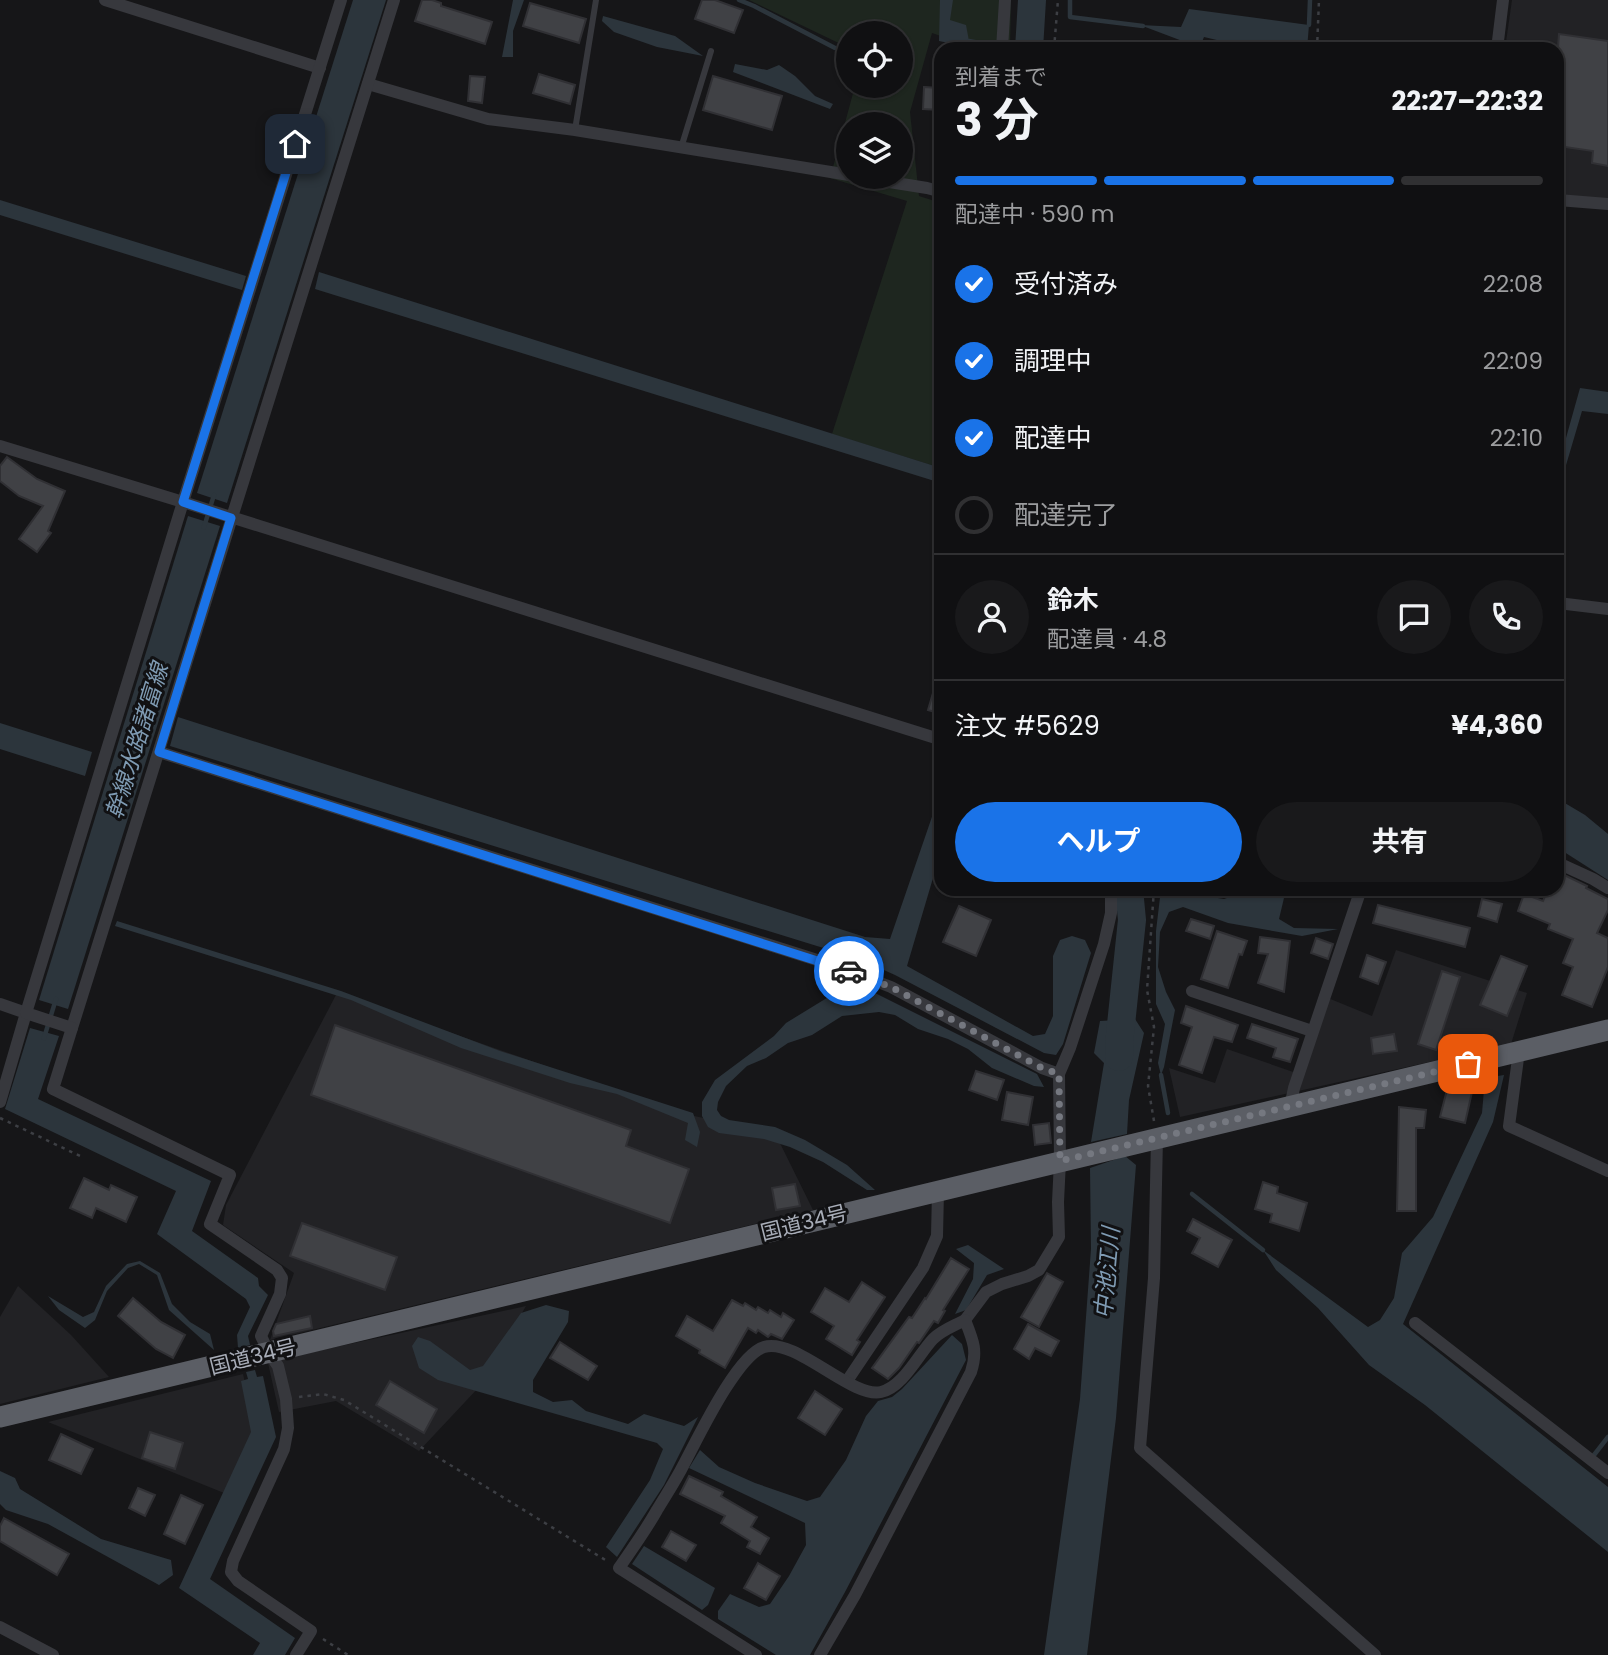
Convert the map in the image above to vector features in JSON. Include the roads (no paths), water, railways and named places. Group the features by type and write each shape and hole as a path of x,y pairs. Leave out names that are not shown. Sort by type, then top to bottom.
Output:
{"highway":[{"name":"国道34号","path":"0,1418 1608,1030"}],"street":[{"path":"105,0 320,68"},
{"path":"0,1101 33,1015 183,502 341,0"},
{"path":"296,1655 311,1631 238,1581 231,1572 233,1561 284,1449 288,1428 286,1399 278,1366 261,1336 280,1294 282,1278 277,1270 210,1224 230,1175 53,1089 66,1026 159,752 394,0"},
{"path":"1002,42 1005,0"},
{"path":"1498,42 1503,0"},
{"path":"368,84 488,119 575,130 836,173"},
{"path":"913,186 934,190"},
{"path":"1564,200 1608,204"},
{"path":"0,446 934,738"},
{"path":"1564,604 1608,610"},
{"path":"159,752 836,965 891,987 1042,1068 1059,1074"},
{"path":"1564,866 1608,888"},
{"path":"756,1655 619,1568 655,1514 735,1374 756,1350 770,1345 791,1351 866,1391 881,1392 905,1375 943,1331 965,1320 986,1292 1039,1270 1059,1237 1058,1202 1067,1160 1059,1074 1104,943 1111,912 1111,896"},
{"path":"1290,1107 1312,1031 1359,896"},
{"path":"1192,991 1312,1031"},
{"path":"0,1004 66,1026"},
{"path":"1519,1051 1508,1126 1608,1171"},
{"path":"1150,1140 1154,1278 1140,1448 1375,1655"},
{"path":"847,1381 923,1268 937,1236 938,1191"},
{"path":"820,1655 855,1595 971,1372 975,1352 965,1320"},
{"path":"1415,1322 1608,1473"},
{"path":"0,1628 52,1655"}],"lane":[{"path":"575,130 596,0"},
{"path":"681,148 711,51"}],"water":[{"path":"353,0 386,0 227,503 197,493"},
{"path":"513,0 524,0 513,31 513,57 502,57"},
{"path":"940,0 953,0 950,20 966,25 969,41 939,41"},
{"path":"1189,9 1309,25 1308,42 1225,42 1204,37 1202,42 1185,42 1140,25 1181,27"},
{"path":"603,16 675,36 703,56 657,47 614,32 602,21"},
{"path":"735,64 767,70 779,65 795,76 815,96 833,104 830,109 733,72"},
{"path":"0,200 246,276 242,290 0,215"},
{"path":"319,272 934,466 934,481 315,289"},
{"path":"1580,388 1608,392 1608,414 1582,411 1564,472 1564,445"},
{"path":"188,516 220,526 68,1009 39,1000"},
{"path":"178,717 865,937 890,939 934,811 934,875 907,966 1033,1036 1045,1034 1053,1016 1053,956 1060,940 1072,936 1085,940 1091,953 1063,1044 1056,1055 1044,1053 859,959 170,746"},
{"path":"0,723 92,752 85,776 0,749"},
{"path":"1564,803 1608,834 1608,880 1564,852"},
{"path":"1160,896 1206,896 1224,899 1232,896 1284,896 1279,919 1294,928 1338,929 1302,936 1228,923 1183,907 1169,912 1160,932 1158,967 1175,1010 1161,1075 1158,1063 1165,1024 1156,1004 1156,931"},
{"path":"117,921 341,991 500,1051 693,1113 700,1132 697,1147 685,1140 688,1123 617,1094 570,1083 461,1048 351,1000 115,926"},
{"path":"848,985 861,986 1037,1074 1044,1087 1034,1086 992,1068 968,1049 918,1029 895,1015 879,1012 842,1016 812,1035 788,1043 766,1058 747,1066 726,1086 717,1110 729,1120 775,1127 805,1140 847,1165 875,1190 867,1190 823,1162 790,1147 764,1139 719,1133 708,1127 702,1116 702,1102 715,1080 774,1036 786,1023"},
{"path":"1135,1019 1144,1033 1129,1100 1127,1134 1091,1142 1104,1063 1094,1053 1100,1021"},
{"path":"30,1028 59,1036 38,1099 211,1181 192,1231 258,1278 259,1286 268,1295 248,1336 250,1345 238,1348 237,1335 250,1307 246,1299 157,1234 176,1191 5,1109"},
{"path":"1504,1075 1493,1122 1403,1324 1608,1487 1608,1552 1425,1405 1369,1365 1318,1308 1276,1270 1263,1250 1368,1327 1380,1320 1394,1298 1402,1253 1433,1217 1482,1113 1485,1078"},
{"path":"1125,1156 1136,1165 1116,1418 1087,1655 1044,1655 1080,1399 1091,1249 1090,1168"},
{"path":"968,1245 1004,1269 987,1275 966,1310 955,1314 973,1279 974,1263 956,1249"},
{"path":"140,1261 160,1273 172,1304 190,1322 210,1334 214,1350 169,1310 157,1275 139,1264 128,1268 107,1291 95,1320 85,1328 59,1310 48,1296 83,1317 94,1312 106,1286 127,1264"},
{"path":"546,1305 569,1311 568,1322 533,1380 533,1392 553,1402 572,1400 586,1411 628,1424 644,1414 684,1426 698,1417 664,1485 617,1557 606,1547 650,1480 663,1449 657,1443 438,1380 419,1368 412,1346 418,1337 430,1341 470,1370 483,1366 521,1313"},
{"path":"952,1335 962,1344 966,1360 810,1655 776,1655 718,1619 718,1611 730,1594 759,1607 770,1604 806,1545 805,1523 689,1468 700,1450 719,1467 755,1483 807,1501 820,1497 846,1460 866,1416 878,1401 892,1397 902,1389"},
{"path":"255,1370 257,1377 263,1376 276,1437 210,1579 295,1638 285,1655 253,1655 260,1643 179,1588 251,1432 241,1381 248,1379 246,1372"},
{"path":"0,1471 15,1478 20,1489 101,1539 171,1560 173,1575 159,1585 48,1524 6,1510 0,1504"},
{"path":"644,1546 715,1588 708,1605 702,1610 632,1564"}],"waterway":[{"path":"739,0 835,48"},
{"name":"中池江川","path":"1029,42 1032,0"},
{"path":"1070,0 1070,17 1143,26"},
{"path":"1309,25 1310,0"},
{"path":"969,41 974,42"},
{"name":"幹線水路諸富線","path":"204,527 214,495"},
{"name":"中池江川","path":"1119,1057 1132,920 1130,896"},
{"name":"幹線水路諸富線","path":"44,1038 56,999"},
{"path":"1161,1075 1168,1113"},
{"path":"1192,1194 1263,1250"},
{"path":"1594,1455 1608,1437"}]}
